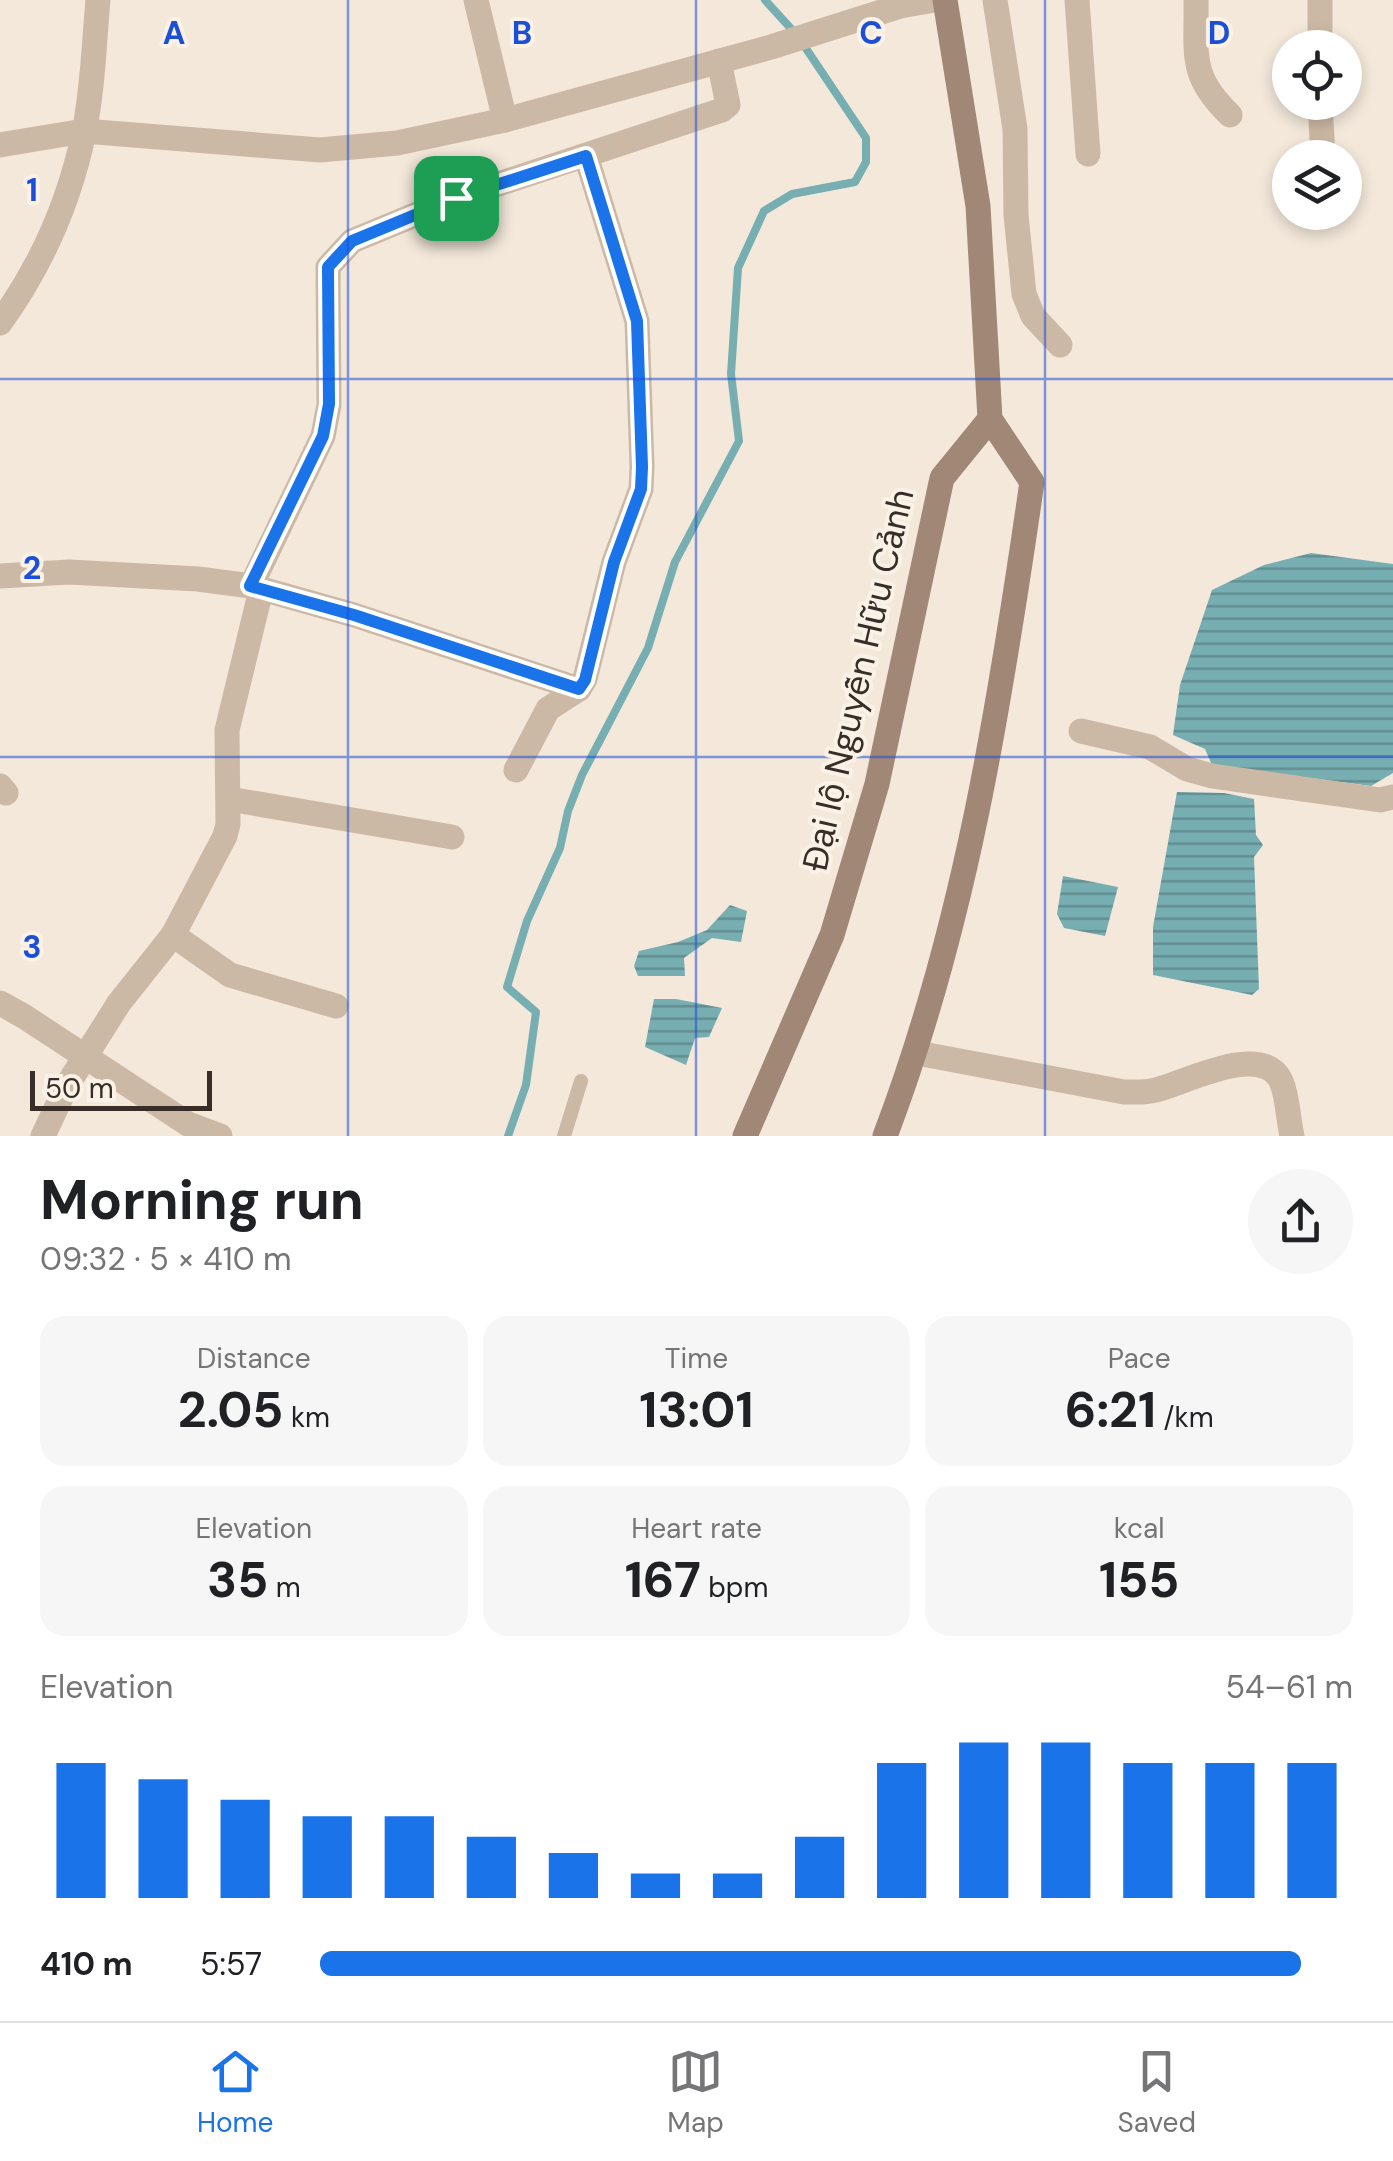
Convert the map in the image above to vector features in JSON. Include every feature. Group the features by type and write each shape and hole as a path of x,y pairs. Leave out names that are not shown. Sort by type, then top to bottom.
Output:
{"main road":[{"path":"885,1136 917,1053 977,814 1032,482 990,419 983,256 945,0"},
{"name":"Đại lộ Nguyễn Hữu Cảnh","path":"746,1136 832,934 877,784 942,478 990,419"}],"street":[{"path":"0,323 27,285 55,226 84,131 98,0"},
{"path":"476,0 505,120"},
{"path":"0,145 84,131 344,150 397,143 505,120 771,47 900,6 935,0"},
{"path":"995,0 1015,128 1016,216 1024,294 1033,316 1060,345"},
{"path":"1078,0 1088,154"},
{"path":"1196,0 1197,71 1211,97 1230,114"},
{"path":"1320,0 1320,30"},
{"path":"43,1136 118,1003 173,935 225,836 227,730 256,588 323,436 329,404 328,267 352,241 456,198 722,110 728,105 728,96 719,61"},
{"path":"516,770 548,709 579,689 585,680 614,562 638,500 642,467 637,321 586,156"},
{"path":"0,576 69,572 198,579 256,588 354,615 579,689"},
{"path":"1081,731 1150,747 1187,769 1212,776 1380,800 1393,798"},
{"path":"228,799 452,837"},
{"path":"173,935 230,975 336,1006"},
{"path":"0,1004 188,1124 220,1136"},
{"path":"917,1053 1124,1092 1150,1092 1234,1064 1253,1064 1271,1070 1280,1080 1292,1136"}],"lane":[{"path":"564,1136 581,1081"}],"water":[{"path":"1311,553 1393,564 1393,773 1371,786 1212,765 1205,749 1173,735 1180,685 1212,590 1264,565"},
{"path":"1177,792 1224,793 1254,799 1256,835 1263,845 1254,857 1259,989 1252,995 1153,975 1153,927"},
{"path":"1063,876 1118,887 1105,936 1064,928 1057,914"},
{"path":"730,905 747,911 741,942 712,938 684,958 685,976 638,976 634,966 639,951 707,930"},
{"path":"654,999 722,1008 709,1037 695,1038 686,1065 645,1047"}],"waterway":[{"path":"765,0 795,33"},
{"path":"508,1136 526,1085 536,1012 507,987 527,921 560,848 568,811 582,775 648,648 675,562 739,441 731,374 738,268 764,211 792,194 855,182 866,162 866,138 803,44"}],"route":[{"path":"586,156 637,321 641,489 614,562 585,680 579,689 354,615 250,586 323,436 329,404 328,267 352,241 456,198 586,156"}]}
